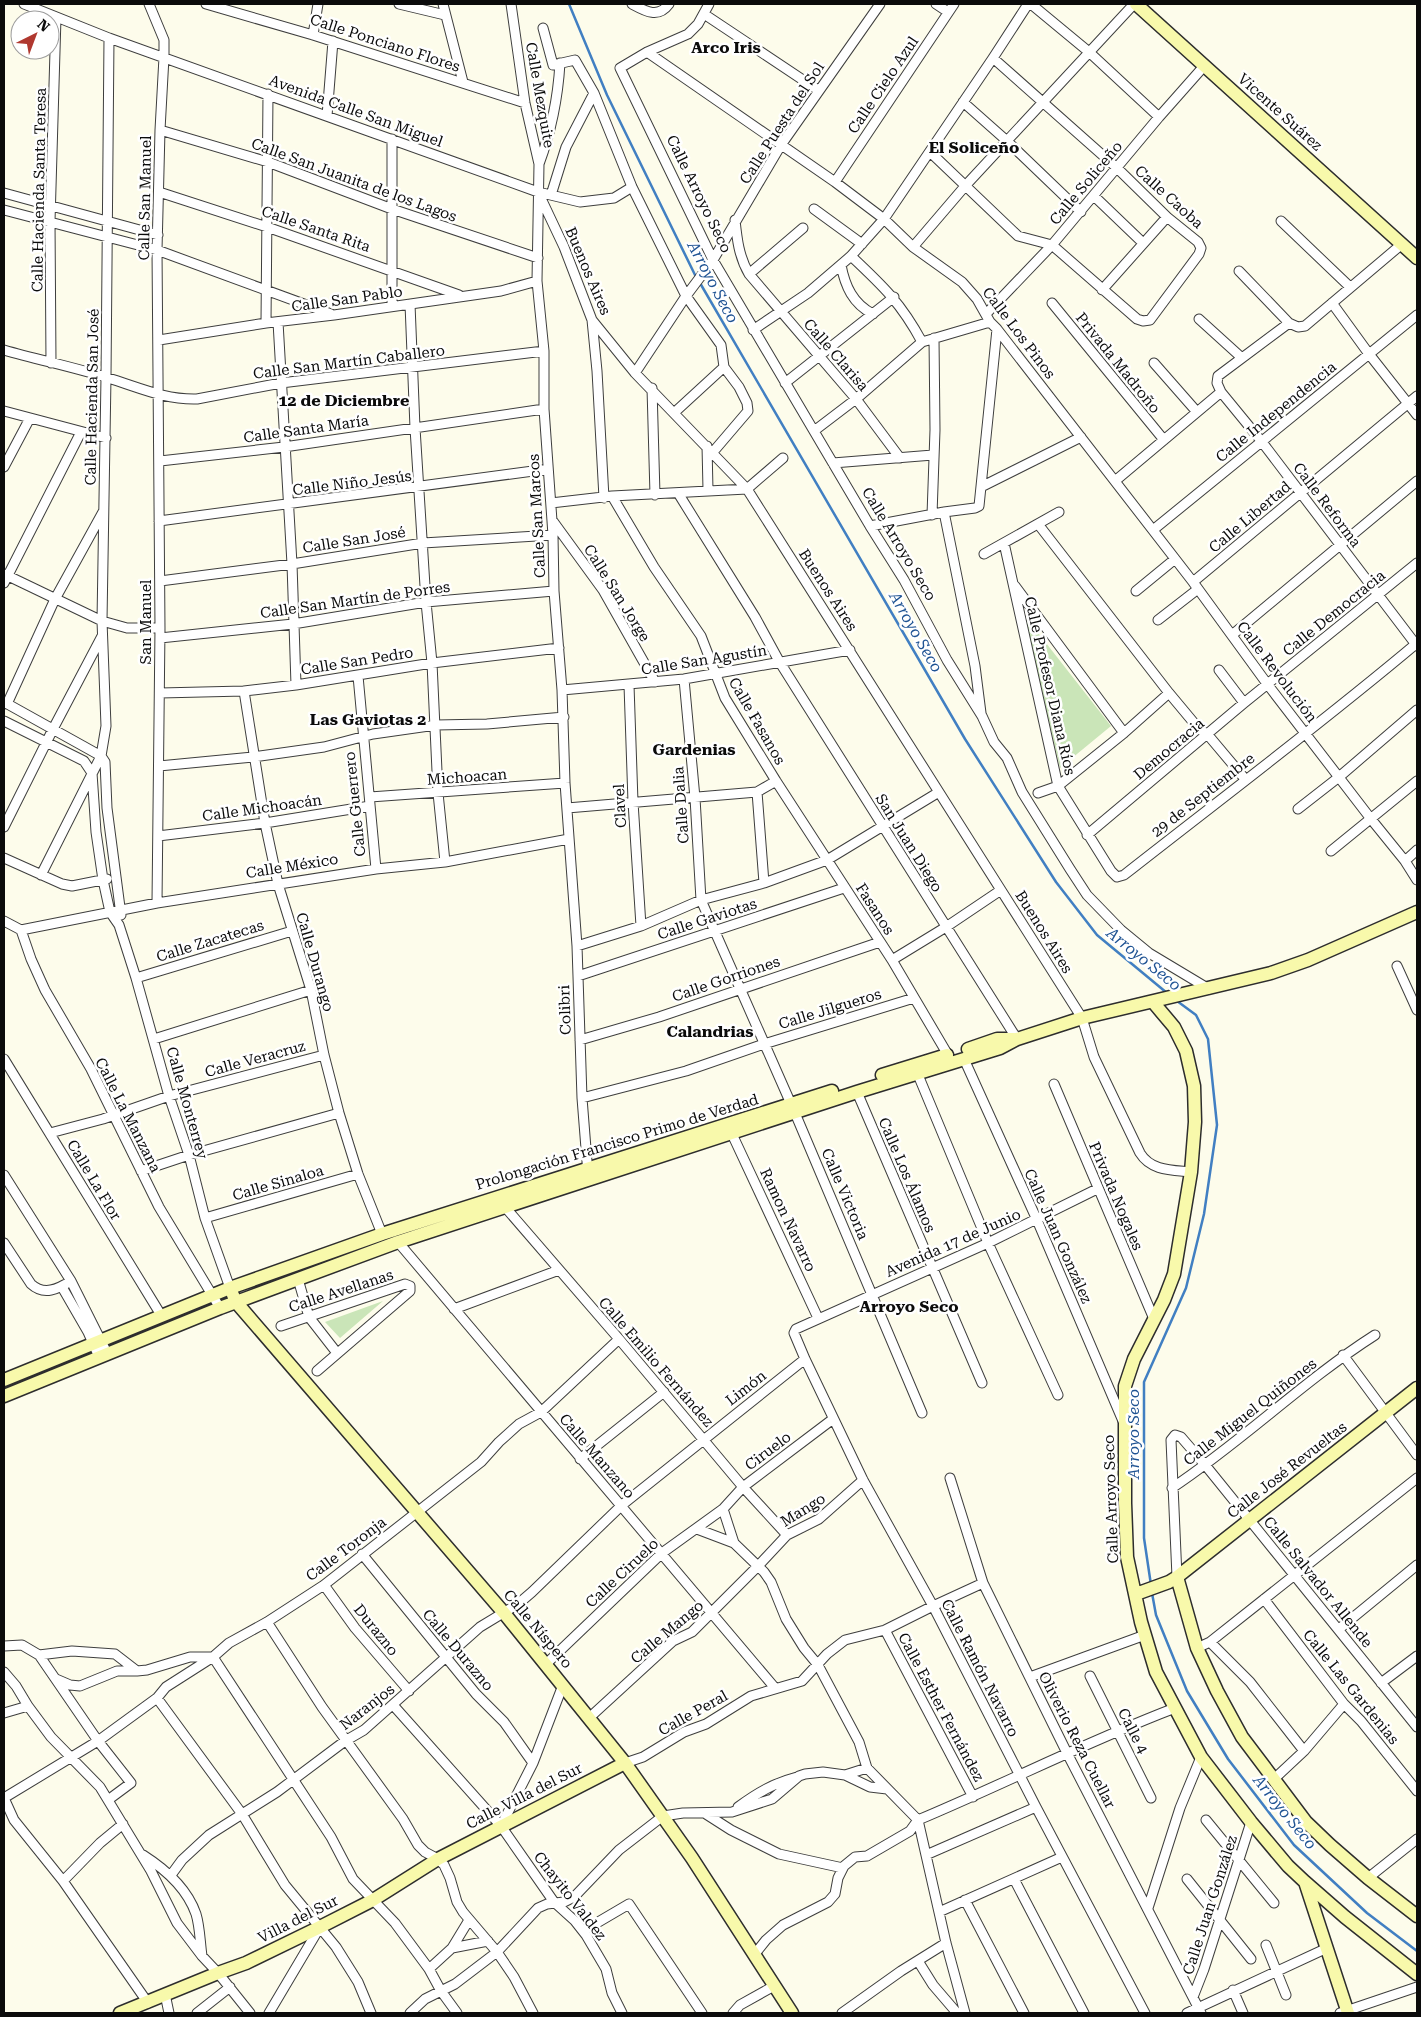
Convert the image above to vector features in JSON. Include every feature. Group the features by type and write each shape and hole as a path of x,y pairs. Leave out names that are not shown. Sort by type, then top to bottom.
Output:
{"street":[{"name":"Avenida Calle San Miguel","path":"24,4 39,10"},
{"name":"Calle San Manuel","path":"149,4 164,40 158,234 159,340"},
{"name":"Calle Ponciano Flores","path":"206,4 314,34 525,103"},
{"path":"314,34 318,4"},
{"path":"399,4 445,16"},
{"path":"443,4 463,82"},
{"name":"Calle Mezquite","path":"511,4 525,103 539,164 538,192"},
{"path":"632,4 649,13 658,13 664,10 668,4"},
{"path":"647,52 688,34 698,24 709,4"},
{"name":"Calle Puesta del Sol","path":"636,373 686,296 711,263 735,220 818,90 880,4"},
{"path":"936,4 948,12"},
{"name":"Calle Cielo Azul","path":"835,182 954,4"},
{"path":"753,330 781,313 808,293 851,256 884,219 1030,4 1089,52 1159,116"},
{"path":"913,246 1007,141 1135,4"},
{"name":"Vicente Suárez","path":"1135,4 1402,244"},
{"path":"704,14 818,90"},
{"name":"Avenida Calle San Miguel","path":"60,19 109,38 538,192 580,202 614,198 632,187"},
{"path":"539,164 546,144 559,84 557,64 543,28"},
{"name":"Calle Hacienda San José","path":"42,875 101,756 106,726 102,621 106,438 109,38"},
{"path":"327,116 333,41"},
{"name":"Calle Los Pinos","path":"647,52 835,182 884,219 913,246 962,282 977,299 988,318 1115,481"},
{"name":"Calle Arroyo Seco","path":"647,52 620,68 711,263 904,580 947,660 982,716 994,742 1008,758 1022,792 1087,895 1121,930 1149,953 1202,990"},
{"name":"Calle Caoba","path":"994,58 1117,168 1167,217 1198,242 1201,248 1199,254 1150,320 1143,321 1137,319 1102,290"},
{"name":"Calle Hacienda Santa Teresa","path":"51,363 50,221 55,60"},
{"path":"557,64 576,60 594,92 632,187 686,296 721,345 724,367 739,387 747,403 748,411 710,449 708,490"},
{"name":"Calle Soliceño","path":"988,318 1081,212 1159,116 1205,65"},
{"path":"551,195 566,147 594,92"},
{"path":"266,323 268,94"},
{"path":"963,102 1081,212"},
{"name":"Calle San Juanita de los Lagos","path":"160,130 268,162 392,209 538,258"},
{"path":"392,139 392,306"},
{"path":"930,152 1018,236 1052,245 1102,290 1167,217"},
{"name":"Calle Santa Rita","path":"160,192 267,227 462,296"},
{"name":"Calle San Marcos","path":"538,192 537,281 544,351 544,409 553,535 554,591 564,717 565,783 569,839"},
{"name":"Buenos Aires","path":"538,192 564,247 592,320 636,373 747,489 1082,1018 1094,1057 1144,1160 1156,1167 1191,1172"},
{"path":"4,193 158,234"},
{"path":"1094,196 1143,243"},
{"path":"814,209 862,244"},
{"path":"4,210 158,250 334,315"},
{"name":"Calle Clarisa","path":"735,220 741,256 749,274 856,400 900,458"},
{"path":"1281,221 1350,287"},
{"path":"749,274 803,228"},
{"path":"1239,271 1290,323 1298,328 1305,326 1402,244 1417,258"},
{"path":"851,256 894,297 904,310 922,342"},
{"path":"841,265 844,282 854,300 873,314"},
{"name":"Calle San Pablo","path":"159,340 266,323 501,291 537,281"},
{"path":"785,383 894,297"},
{"name":"Privada Madroño","path":"1052,303 1164,440"},
{"path":"1332,303 1417,416"},
{"path":"410,304 415,428 436,725 438,793 445,862"},
{"name":"Calle Independencia","path":"1153,530 1417,315"},
{"path":"814,432 856,400 922,342 988,318"},
{"path":"1199,319 1242,358 1290,323"},
{"path":"592,320 608,497"},
{"path":"278,322 287,505 292,564 296,685"},
{"path":"870,526 979,506 997,329"},
{"path":"932,515 935,430 934,338"},
{"name":"San Manuel","path":"157,903 160,766 159,340"},
{"name":"Calle San Martín Caballero","path":"4,350 106,377 171,398 197,398 281,383 544,351"},
{"name":"Calle Reforma","path":"1242,358 1218,376 1217,380 1221,392 1301,492 1378,596 1417,644"},
{"path":"1154,363 1197,412"},
{"path":"675,412 724,367"},
{"path":"652,388 655,495"},
{"path":"1115,481 1221,392"},
{"name":"Calle Libertad","path":"1158,620 1301,492 1417,396"},
{"name":"Calle Santa María","path":"160,461 284,447 544,409"},
{"path":"4,411 106,438"},
{"path":"4,468 30,418"},
{"path":"5,577 81,432"},
{"path":"981,487 1081,437"},
{"path":"833,463 933,455"},
{"path":"550,503 608,497 747,489 783,458"},
{"name":"Calle Niño Jesús","path":"159,521 420,488 548,469"},
{"name":"Calle Revolución","path":"1115,481 1196,586 1268,685 1405,860 1417,880"},
{"path":"1232,635 1417,481"},
{"name":"San Juan Diego","path":"678,493 882,827 1017,1039"},
{"name":"Calle Fasanos","path":"608,497 701,636 725,698 776,781"},
{"path":"101,756 5,703 55,599 104,510"},
{"path":"944,512 975,666 982,716"},
{"path":"984,554 1060,512"},
{"name":"Calle San Jorge","path":"552,520 603,590 655,682"},
{"path":"1038,524 1169,693 1245,779"},
{"name":"Calle San José","path":"160,581 292,564 423,543 553,535"},
{"name":"Calle Profesor Diana Ríos","path":"1004,543 1058,786 1087,835 1117,877"},
{"path":"1136,591 1175,559"},
{"name":"Calle Democracia","path":"1268,685 1417,563"},
{"name":"Calle San Martín de Porres","path":"5,577 102,621 128,628 160,633 293,624 426,602 554,591"},
{"path":"1013,584 1124,733"},
{"path":"4,827 53,728 103,635"},
{"name":"29 de Septiembre","path":"1117,877 1124,875 1245,779 1306,734 1417,644"},
{"name":"Calle San Pedro","path":"160,693 244,691 358,676 432,663 559,648"},
{"name":"Calle San Agustín","path":"562,690 684,679 850,650"},
{"path":"1218,670 1244,704"},
{"name":"Calle Guerrero","path":"358,676 362,737 376,869"},
{"name":"Calle Dalia","path":"684,679 695,798 701,900"},
{"name":"Clavel","path":"629,685 633,802 641,926"},
{"name":"Democracia","path":"1087,835 1268,685"},
{"name":"Calle Durango","path":"244,691 253,757 278,884 311,990 324,1055 339,1114 358,1174 382,1234"},
{"path":"1038,793 1058,786 1124,733 1169,693"},
{"path":"1298,809 1339,777 1417,710"},
{"path":"160,766 253,757 324,747 373,734 436,725 564,717"},
{"path":"4,721 84,761 92,772 96,832 102,880 110,912"},
{"name":"Calle Hacienda San José","path":"101,756 106,768 107,808 115,876 122,910"},
{"path":"1331,851 1417,780"},
{"path":"567,808 757,792 776,781"},
{"name":"Fasanos","path":"776,781 892,960 948,1055"},
{"name":"Michoacan","path":"370,801 438,793 565,783"},
{"path":"757,792 764,883"},
{"path":"577,946 641,926 701,900 764,883 827,860 939,792"},
{"name":"Calle Michoacán","path":"158,836 265,823 370,801"},
{"name":"Calle México","path":"21,930 157,903 376,869 445,862 569,839"},
{"name":"Colibri","path":"569,839 577,946 582,1098 588,1174"},
{"path":"1405,860 1417,850"},
{"path":"4,858 62,884 72,886 115,876"},
{"name":"Calle Gaviotas","path":"578,976 844,888"},
{"path":"892,960 1001,890"},
{"name":"Calle Victoria","path":"701,900 873,1294 922,1413"},
{"name":"Calle Monterrey","path":"120,925 122,910"},
{"name":"Calle Monterrey","path":"110,912 120,925 154,1039 168,1096 189,1155 205,1218 230,1288"},
{"path":"1202,990 1271,973 1308,960 1417,912"},
{"path":"4,921 21,930"},
{"name":"Calle La Manzana","path":"21,930 45,990 91,1069 159,1207 220,1308"},
{"name":"Calle Zacatecas","path":"136,978 292,931"},
{"name":"Calle Gorriones","path":"580,1040 659,1017 880,942"},
{"path":"1397,966 1417,1010"},
{"path":"154,1039 311,990"},
{"name":"Prolongación Francisco Primo de Verdad","path":"4,1396 220,1308 398,1242 504,1207 588,1174 915,1070 964,1059 1000,1048 1017,1039 1082,1018 1202,990"},
{"name":"Calle Jilgueros","path":"582,1098 686,1071 764,1044 914,998"},
{"name":"Calle Arroyo Seco","path":"1156,1001 1181,1038 1194,1086 1195,1122 1191,1172 1174,1274 1134,1359 1125,1386 1127,1557 1139,1593 1145,1635 1156,1672 1201,1757 1251,1822 1288,1866 1305,1882 1345,1917 1417,1974"},
{"name":"Prolongación Francisco Primo de Verdad","path":"4,1380 230,1288 382,1234 732,1134 793,1109 857,1092 948,1055 997,1039 1017,1039"},
{"name":"Calle Veracruz","path":"50,1133 103,1119 168,1096 324,1055"},
{"name":"Calle La Flor","path":"4,1059 161,1315"},
{"name":"Calle Juan González","path":"964,1059 1037,1220 1125,1426"},
{"path":"915,1070 988,1244 1058,1395"},
{"name":"Privada Nogales","path":"1054,1084 1097,1189 1154,1319"},
{"name":"Calle Los Álamos","path":"857,1092 982,1383"},
{"path":"141,1171 189,1155 339,1114"},
{"name":"Ramon Navarro","path":"732,1134 818,1318"},
{"name":"Calle Sinaloa","path":"205,1218 358,1174"},
{"path":"4,1175 71,1281 103,1355"},
{"name":"Avenida 17 de Junio","path":"794,1333 796,1328 988,1244 1097,1189"},
{"name":"Calle Emilio Fernández","path":"504,1207 619,1339 743,1487 787,1535"},
{"path":"4,1242 36,1289 50,1290 62,1287 71,1281"},
{"name":"Calle Manzano","path":"398,1242 775,1688"},
{"path":"454,1309 558,1270"},
{"path":"298,1279 309,1317 338,1353 317,1371"},
{"name":"Calle Avellanas","path":"281,1326 405,1284 410,1286 410,1291 338,1353"},
{"path":"62,1287 97,1342"},
{"name":"Calle Níspero","path":"230,1288 236,1302 504,1614 625,1763 663,1816 792,2013"},
{"name":"Calle Ramón Navarro","path":"794,1333 804,1359 863,1480 932,1606 1145,2013"},
{"name":"Calle Miguel Quiñones","path":"1172,1488 1206,1466 1343,1356 1375,1335"},
{"name":"Calle Toronja","path":"4,1798 98,1741 157,1698 166,1687 212,1657 229,1643 267,1622 324,1585 481,1462 519,1424 541,1412 619,1339"},
{"path":"1343,1356 1417,1455"},
{"name":"Limón","path":"622,1505 804,1359"},
{"name":"Calle José Revueltas","path":"1139,1593 1173,1580 1417,1388"},
{"path":"580,1459 664,1392"},
{"name":"Ciruelo","path":"723,1509 743,1487 833,1419"},
{"name":"Calle Salvador Allende","path":"1172,1488 1171,1440 1175,1435 1181,1437 1206,1466 1293,1576 1339,1628 1417,1727"},
{"name":"Oliverio Reza Cuellar","path":"950,1478 983,1583 1067,1754 1200,2010"},
{"path":"1197,1648 1210,1642 1417,1478"},
{"name":"Mango","path":"759,1566 787,1535 819,1519 863,1480"},
{"path":"1172,1488 1173,1580 1197,1648 1217,1691 1242,1737 1306,1822 1368,1878 1417,1916"},
{"name":"Naranjos","path":"171,1875 182,1860 202,1840 277,1792 293,1778 345,1741 364,1730 480,1627 504,1614 532,1592 622,1505"},
{"path":"723,1509 734,1543"},
{"name":"Calle Ciruelo","path":"546,1664 662,1553 723,1509"},
{"path":"697,1529 734,1543 759,1566 770,1582 786,1619 804,1648 818,1665 858,1742 867,1768 918,1820 946,1943 965,2013"},
{"name":"Calle Durazno","path":"362,1554 476,1694 504,1722 533,1763"},
{"path":"1339,1628 1417,1565"},
{"name":"Calle Mango","path":"589,1718 673,1641 692,1632 759,1566"},
{"name":"Calle Peral","path":"625,1763 643,1758 684,1732 706,1724 751,1696 802,1681 827,1654 845,1640 885,1630 983,1583"},
{"name":"Durazno","path":"324,1585 355,1628 409,1691"},
{"name":"Calle Las Gardenias","path":"1264,1599 1344,1704 1361,1721 1417,1791"},
{"path":"267,1622 345,1741 418,1844 425,1852 438,1859 450,1878 457,1902 469,1920 497,1952 514,1977 533,2013"},
{"name":"Calle Esther Fernández","path":"885,1630 973,1797"},
{"path":"1030,1677 1145,1635"},
{"path":"1210,1642 1250,1682 1304,1751"},
{"path":"4,1646 22,1645 39,1655 98,1741 131,1783 108,1800"},
{"path":"39,1655 72,1651 114,1654 137,1671"},
{"path":"1381,1683 1417,1656"},
{"path":"56,1679 70,1685 80,1686 117,1670 147,1670 190,1657 212,1657 339,1850 353,1879 395,1923 429,1969 441,1991 457,2013"},
{"path":"4,1672 16,1686 51,1737 72,1756 100,1787 151,1871 177,1923 250,2013"},
{"name":"Calle 4","path":"1090,1676 1151,1798"},
{"path":"501,1826 533,1763 562,1685"},
{"path":"157,1698 242,1814 285,1885 336,1947 358,1982 371,2013"},
{"path":"1274,1779 1304,1751 1344,1704"},
{"name":"Chayito Valdez","path":"393,1705 501,1826 554,1902 583,1931 606,1970 612,1993 622,2013"},
{"path":"4,1713 28,1706"},
{"path":"754,1955 766,1940 783,1926 828,1902 835,1894 838,1878 843,1868 854,1858 867,1856 910,1831 918,1820 1020,1776 1117,1730 1175,1708"},
{"path":"1148,1908 1180,1808 1201,1757"},
{"name":"Calle Villa del Sur","path":"438,1859 625,1763"},
{"path":"846,1775 867,1768"},
{"path":"410,2013 425,1999 455,1984 497,1952 538,1908 554,1902 564,1902 574,1897 619,1850 663,1816 683,1813 732,1812 772,1799 799,1776 805,1774 823,1772 846,1775 870,1787 887,1789"},
{"path":"4,1798 14,1820 63,1882 148,2003"},
{"path":"926,1855 1036,1807"},
{"path":"706,1814 730,1830 779,1854 843,1868"},
{"path":"1206,1820 1274,1903"},
{"name":"Calle Juan González","path":"1193,1997 1204,1970 1251,1822"},
{"path":"63,1882 100,1843 123,1824"},
{"path":"1368,1878 1415,1844"},
{"path":"138,1852 171,1875 189,1900 196,1914 202,1956"},
{"path":"939,1912 1062,1857"},
{"name":"Villa del Sur","path":"165,1994 246,1963 320,1927 372,1900 438,1859"},
{"path":"1014,1879 1084,2013"},
{"path":"1188,1880 1251,1959"},
{"path":"1305,1882 1345,2012 1417,1987"},
{"path":"965,1900 1024,2013"},
{"path":"583,1931 629,1904 702,2013"},
{"path":"429,1969 452,1948 469,1920"},
{"path":"269,2013 320,1927"},
{"path":"452,1948 488,1942"},
{"path":"842,2013 901,1971 946,1943"},
{"path":"1266,1945 1286,1995"},
{"path":"1187,2013 1200,2010 1233,1990 1325,1948"},
{"path":"918,1961 933,1985 957,2013"},
{"path":"733,2013 740,2005 774,1986"},
{"path":"197,2013 230,1987"},
{"path":"1233,1990 1243,2013"},
{"path":"120,2013 148,2003 165,1994 168,2013"}],"green space":[{"path":"1025,620 1028,620 1111,726 1060,768"},
{"path":"383,1301 340,1338 325,1322"}],"waterway":[{"name":"Arroyo Seco","path":"569,4 607,95 697,279"},
{"name":"Arroyo Seco","path":"700,283 965,739 1056,882 1097,935 1167,993"},
{"name":"Arroyo Seco","path":"1151,1585 1144,1538 1144,1382 1186,1288 1204,1214 1217,1125 1208,1039 1196,1015 1177,1001"},
{"name":"Arroyo Seco","path":"1152,1593 1156,1615 1187,1691 1228,1759 1294,1845 1367,1913 1417,1951"}],"district":[{"name":"Arco Iris","path":"726,47"},
{"name":"El Soliceño","path":"974,147"},
{"name":"12 de Diciembre","path":"344,400"},
{"name":"Las Gaviotas 2","path":"368,719"},
{"name":"Gardenias","path":"694,749"},
{"name":"Calandrias","path":"710,1031"},
{"name":"Arroyo Seco","path":"909,1306"}]}
